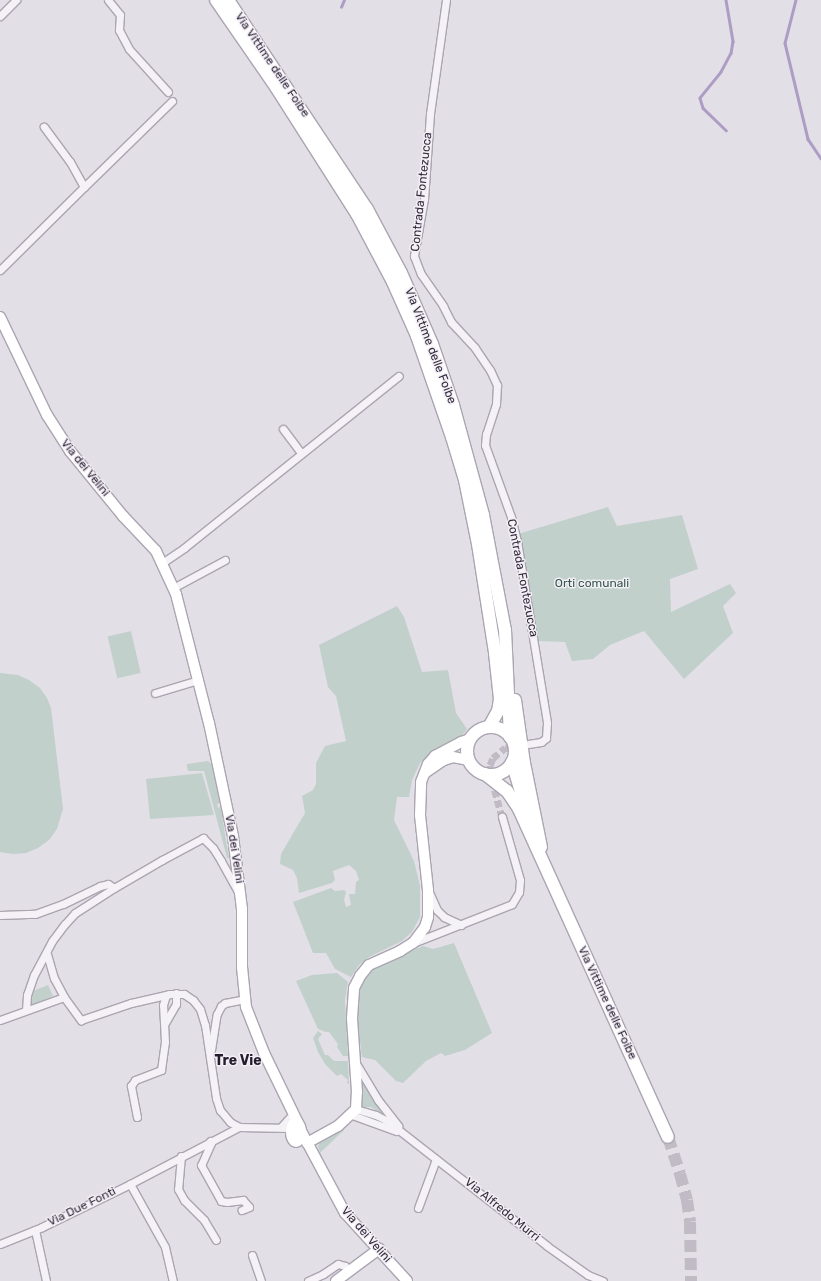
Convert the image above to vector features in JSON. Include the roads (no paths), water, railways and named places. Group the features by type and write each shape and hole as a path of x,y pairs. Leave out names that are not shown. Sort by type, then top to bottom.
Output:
{"main road":[{"name":"Via Vittime delle Foibe","path":"216,0 276,87 357,214 393,282 417,336 465,480 478,544 495,652 499,694 498,711 489,727"},
{"name":"Via Vittime delle Foibe","path":"228,0 367,209 401,273 432,344 453,405 483,515 505,630 510,737"},
{"path":"505,630 523,756 545,870"},
{"path":"489,727 497,728 510,737 515,749 512,762 500,773 484,774 472,766 468,760 467,746 470,739 481,729 489,727"},
{"name":"Via Vittime delle Foibe","path":"512,762 545,870"},
{"name":"Via Vittime delle Foibe","path":"484,774 498,783 514,800 668,1137"}],"street":[{"path":"0,16 16,0"},
{"path":"108,0 120,15 119,30 129,49 168,92"},
{"name":"Contrada Fontezucca","path":"446,0 430,114 424,199 414,256 421,274 443,306 451,322 475,348 490,370 497,385 496,404 486,434 485,445 511,516 517,541 547,723 546,738 541,742 528,744"},
{"path":"0,270 172,102"},
{"path":"44,127 70,162 84,187"},
{"name":"Via dei Velini","path":"0,317 47,415 70,451 123,516 156,551 173,588 198,680 227,803 243,920 242,967 246,1007 257,1038 289,1107 292,1125 307,1143 345,1212 407,1281"},
{"path":"162,563 184,548 399,376"},
{"path":"283,429 301,453"},
{"path":"173,588 225,560"},
{"path":"155,693 198,680"},
{"path":"413,943 425,927 428,917 428,890 420,815 420,790 424,773 428,764 435,756 461,742 470,739"},
{"path":"424,773 448,759 463,758 468,760"},
{"path":"307,1143 338,1126 354,1112 357,1102 352,1012 353,995 356,982 369,965 400,951 413,943 512,904 519,892 520,880 502,817"},
{"path":"26,1010 27,994 34,975 52,942 64,924 75,913 114,888 203,838 213,848 241,899"},
{"path":"0,915 35,914 63,904 100,886 108,884 114,888"},
{"path":"428,890 437,910 444,917 461,925"},
{"path":"46,954 54,978 64,997 81,1020 131,1003 176,993 184,994 200,1009 205,1025 216,1098 220,1110 230,1122 239,1127"},
{"path":"165,1023 176,1004 176,993"},
{"path":"137,1118 131,1086 135,1080 161,1070 165,1042 165,1023 162,1006 166,995"},
{"path":"0,1020 64,997"},
{"path":"210,1060 217,1014 221,1006 225,1003 245,999"},
{"path":"355,1062 378,1100 404,1134"},
{"path":"354,1112 404,1134"},
{"name":"Via Due Fonti","path":"0,1244 35,1230 130,1184 239,1127 292,1125"},
{"name":"Via Alfredo Murri","path":"404,1134 564,1259 588,1275 603,1281"},
{"path":"210,1141 211,1143 201,1165 220,1201 227,1202 243,1200 249,1207 242,1210"},
{"path":"181,1156 178,1189 184,1200 204,1220 216,1240"},
{"path":"418,1208 436,1159"},
{"name":"Via Due Fonti","path":"130,1184 148,1220 165,1247 173,1281"},
{"name":"Via Due Fonti","path":"35,1230 46,1281"},
{"path":"336,1281 379,1249"},
{"path":"252,1255 260,1281"},
{"path":"308,1281 323,1274 338,1264 345,1266 349,1272"}],"waterway":[{"path":"341,7 344,0"},
{"path":"726,0 733,41 731,53 721,72 700,98 703,108 726,130"},
{"path":"796,0 785,43 808,139 821,158"}],"tunnel":[{"path":"502,817 490,773 490,765 493,758 505,748 524,745"},
{"path":"668,1137 687,1200 690,1222 691,1281"}],"district":[{"name":"Tre Vie","path":"238,1061"}],"park label":[{"name":"Orti comunali","path":"592,584"}]}
